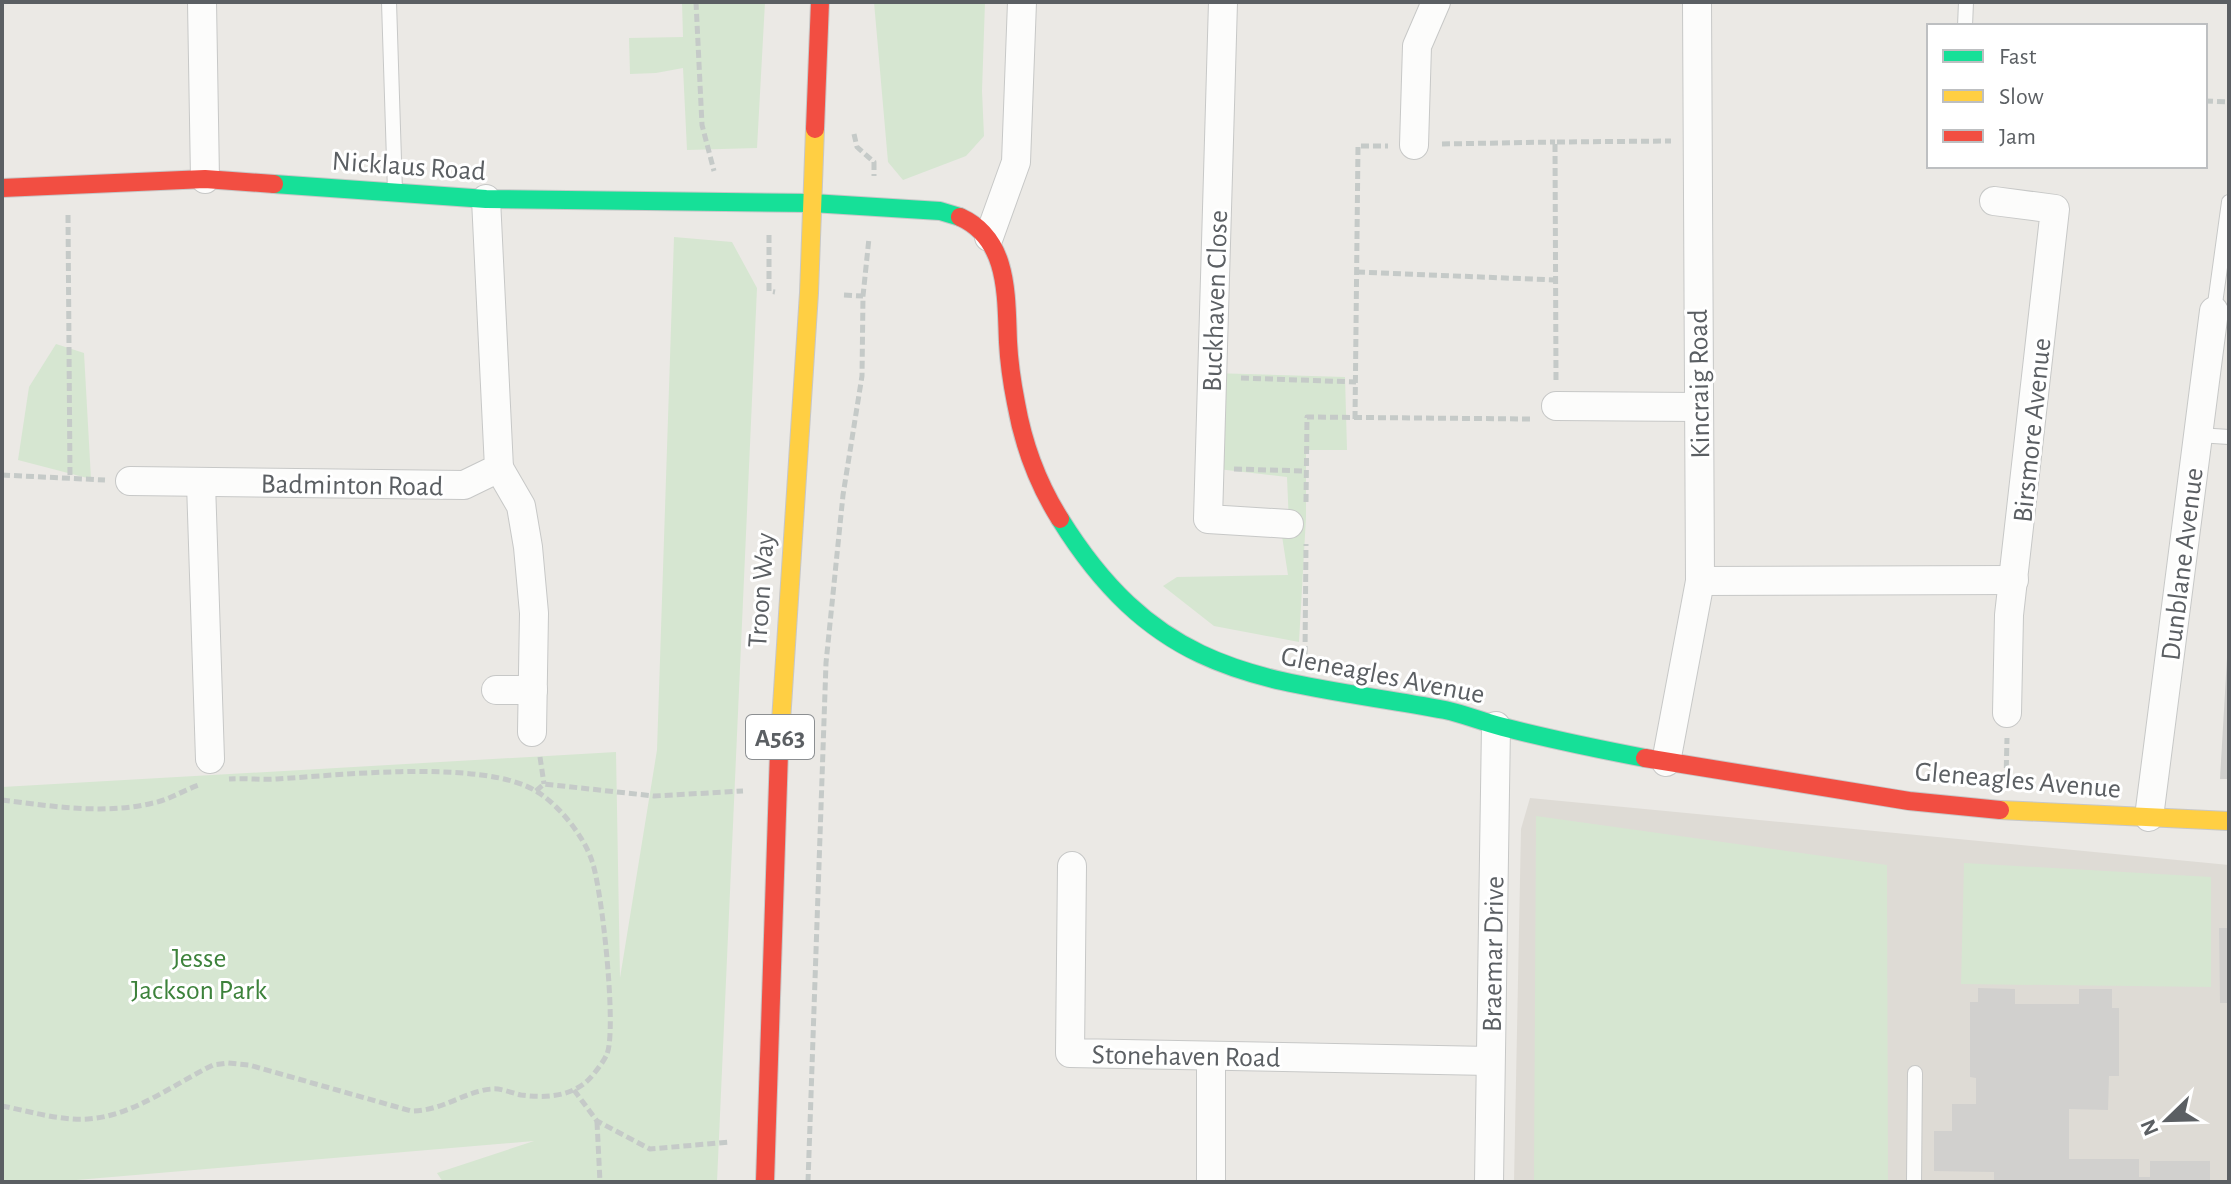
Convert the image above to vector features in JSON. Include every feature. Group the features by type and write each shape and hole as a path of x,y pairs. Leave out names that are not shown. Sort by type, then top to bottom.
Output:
{"main road":[{"name":"Troon Way","path":"765,1182 781,692 809,293 820,2"},
{"name":"Nicklaus Road","path":"2,188 205,179 486,199 812,203"},
{"path":"812,203 949,212 975,223 989,237"},
{"name":"Gleneagles Avenue","path":"989,237 999,258 1004,285 1010,375 1020,425 1041,485 1071,541 1111,587 1154,627 1207,659 1305,689 1449,710 1496,726 1666,762 1955,806 2229,821"}],"street":[{"path":"202,2 205,179"},
{"path":"989,237 1016,162 1022,2"},
{"name":"Buckhaven Close","path":"1223,2 1208,519 1300,524"},
{"path":"1414,145 1417,46 1436,2"},
{"name":"Kincraig Road","path":"1666,762 1700,581 1697,2"},
{"path":"486,199 499,468 521,506 534,613 532,732"},
{"name":"Birsmore Avenue","path":"1994,201 2055,209 2009,615 2007,713"},
{"name":"Dunblane Avenue","path":"2149,817 2198,435 2219,352 2214,311"},
{"path":"1556,406 1698,407"},
{"name":"Badminton Road","path":"130,481 464,485 499,468"},
{"path":"201,483 213,774"},
{"path":"1700,581 2014,580"},
{"path":"496,690 533,690"},
{"name":"Braemar Drive","path":"1489,1182 1496,726"},
{"name":"Stonehaven Road","path":"1072,866 1070,1053 1490,1061"},
{"path":"1211,1056 1211,1182"}],"lane":[{"path":"389,2 395,193"},
{"path":"1965,24 1966,2"},
{"path":"2214,311 2229,202"},
{"path":"2198,435 2229,437"},
{"path":"1914,1182 1915,1073"}],"path":[{"path":"696,2 702,125 711,165 732,202"},
{"path":"2207,101 2229,102"},
{"path":"1355,419 1358,146 1696,141"},
{"path":"1305,689 1300,524 1306,471 1307,417 1555,419 1555,142"},
{"path":"67,185 70,478"},
{"path":"1357,272 1555,280"},
{"path":"808,1182 826,663 843,495 862,376 863,296"},
{"path":"1212,377 1356,382"},
{"path":"1209,468 1306,471"},
{"path":"2,475 130,481"},
{"path":"2006,809 2007,713"},
{"path":"2,800 85,809 119,809 152,804 213,774 265,780 388,772 478,774 515,782 536,791 562,815 579,836 592,860 606,946 610,1022 608,1053 588,1081 560,1095 523,1095 494,1088 426,1111 411,1111 249,1065 228,1063 213,1065 126,1110 105,1116 72,1118 2,1106"},
{"path":"536,791 544,784 654,796 749,790"},
{"path":"574,1090 597,1121 650,1149 735,1142"},
{"path":"597,1121 600,1182"}],"shaded area":[{"path":"1530,798 2229,865 2229,1182 1514,1182 1521,829"}],"green space":[{"path":"682,2 765,2 757,148 687,150 683,68 630,74 629,38 683,37"},
{"path":"874,2 985,2 984,136 966,156 903,180 888,162"},
{"name":"Jesse Jackson Park","path":"674,237 732,242 757,288 717,1182 443,1182 437,1173 534,1141 53,1182 2,1182 2,787 616,752 620,978 657,750"},
{"path":"56,344 84,353 91,479 18,460 29,387"},
{"path":"1212,373 1345,377 1347,450 1306,450 1306,517 1299,642 1214,626 1163,586 1177,577 1288,575 1282,536 1303,519 1289,524 1287,477 1209,468"},
{"path":"1536,816 1887,865 1888,1182 1534,1182"},
{"path":"1964,863 2211,877 2211,987 1961,984"}],"building":[{"path":"2227,658 2229,779 2220,779"},
{"path":"2219,928 2229,928 2229,1003 2220,1003"},
{"path":"1978,988 2015,989 2015,1004 2079,1004 2079,989 2112,989 2112,1008 2119,1008 2119,1076 2109,1076 2108,1110 2069,1109 2069,1159 2139,1159 2139,1177 2150,1177 2150,1161 2210,1161 2210,1182 1994,1182 1994,1172 1934,1171 1934,1131 1952,1131 1952,1104 1976,1104 1976,1078 1970,1077 1970,1002 1978,1002"}],"traffic: fast":[{"path":"274,184 486,199 812,203 940,211 960,217"},
{"path":"1060,519 1099,574 1139,614 1181,644 1226,665 1326,690 1445,710 1574,744 1645,758"}],"traffic: slow":[{"path":"779,752 809,293 815,129"},
{"path":"2000,810 2229,821"}],"traffic: jam":[{"path":"815,129 820,2"},
{"path":"2,188 205,179 274,184"},
{"path":"960,217 988,239 1002,270 1010,365 1019,418 1038,477 1060,519"},
{"path":"765,1182 779,752"},
{"path":"1645,758 1909,801 2000,810"}]}
